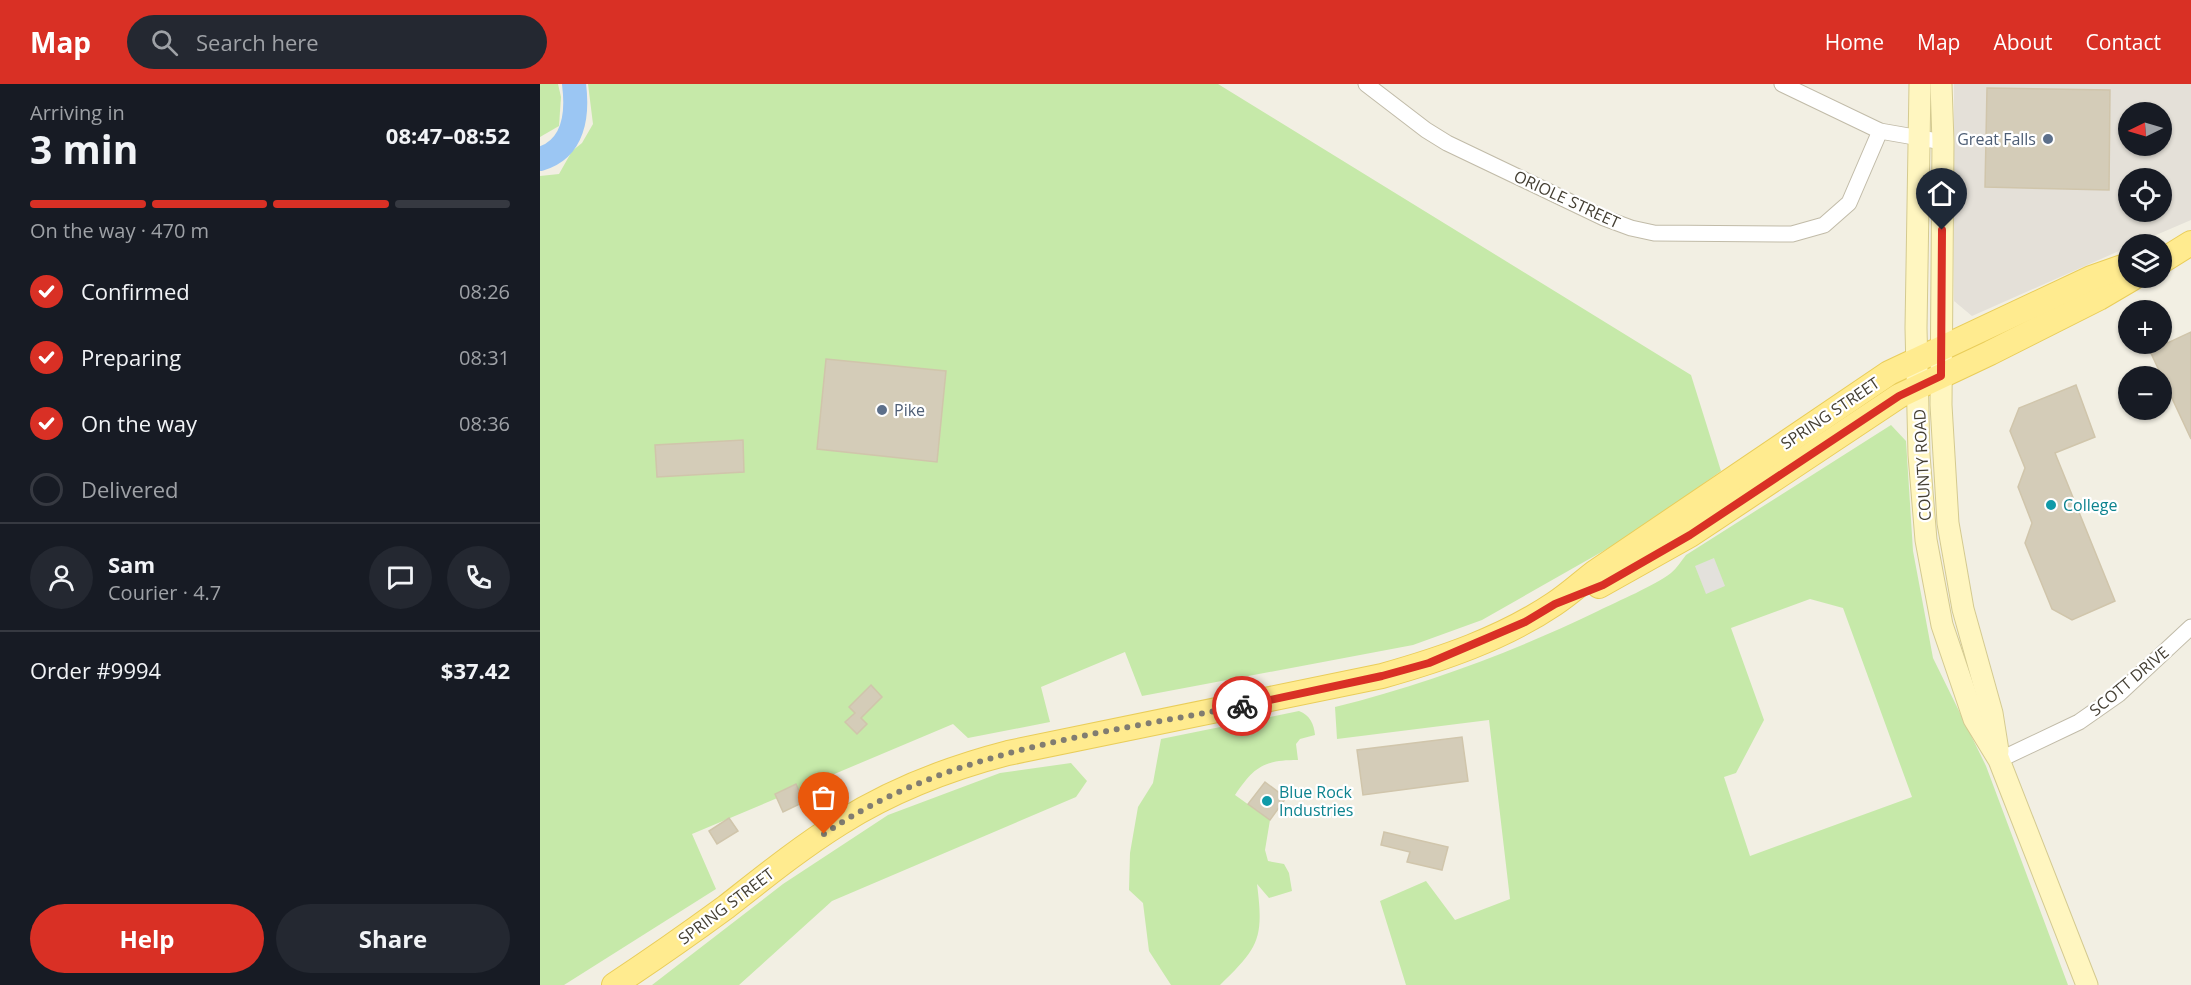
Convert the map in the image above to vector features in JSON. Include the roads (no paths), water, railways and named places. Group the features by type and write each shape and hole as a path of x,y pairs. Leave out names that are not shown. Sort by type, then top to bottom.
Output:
{"main road":[{"name":"COUNTY ROAD","path":"1920,84 1917,387 1919,455 1926,540 1942,626 1974,719 1999,760 2087,985"},
{"name":"COUNTY ROAD","path":"1941,84 1943,142 1941,376 1948,523 1966,618 1992,713 1999,760"},
{"path":"2172,251 2189,245"},
{"path":"2172,255 2189,245"},
{"name":"SPRING STREET","path":"614,985 680,941 793,855 840,823 896,794 950,771 1008,753 1382,676 1429,663 1525,622 1555,604 1594,573 1889,372 2091,278 2118,269"},
{"name":"SPRING STREET","path":"1555,604 1603,585 1690,535 1899,396 2090,303 2118,287"}],"street":[{"name":"ORIOLE STREET","path":"1366,84 1408,117 1447,143 1604,218 1631,228 1654,232 1792,234 1824,225 1849,203 1880,131"},
{"path":"1782,84 1880,131 1943,142"},
{"name":"SCOTT DRIVE","path":"1999,760 2079,722 2119,694 2191,627"}],"waterway":[{"path":"540,159 551,154 567,139 574,119 574,84"}],"place":[{"name":"Great Falls","path":"2048,139"},
{"name":"Pike","path":"882,410"},
{"name":"College","path":"2051,505"},
{"name":"Blue Rock Industries","path":"1267,801"}]}
